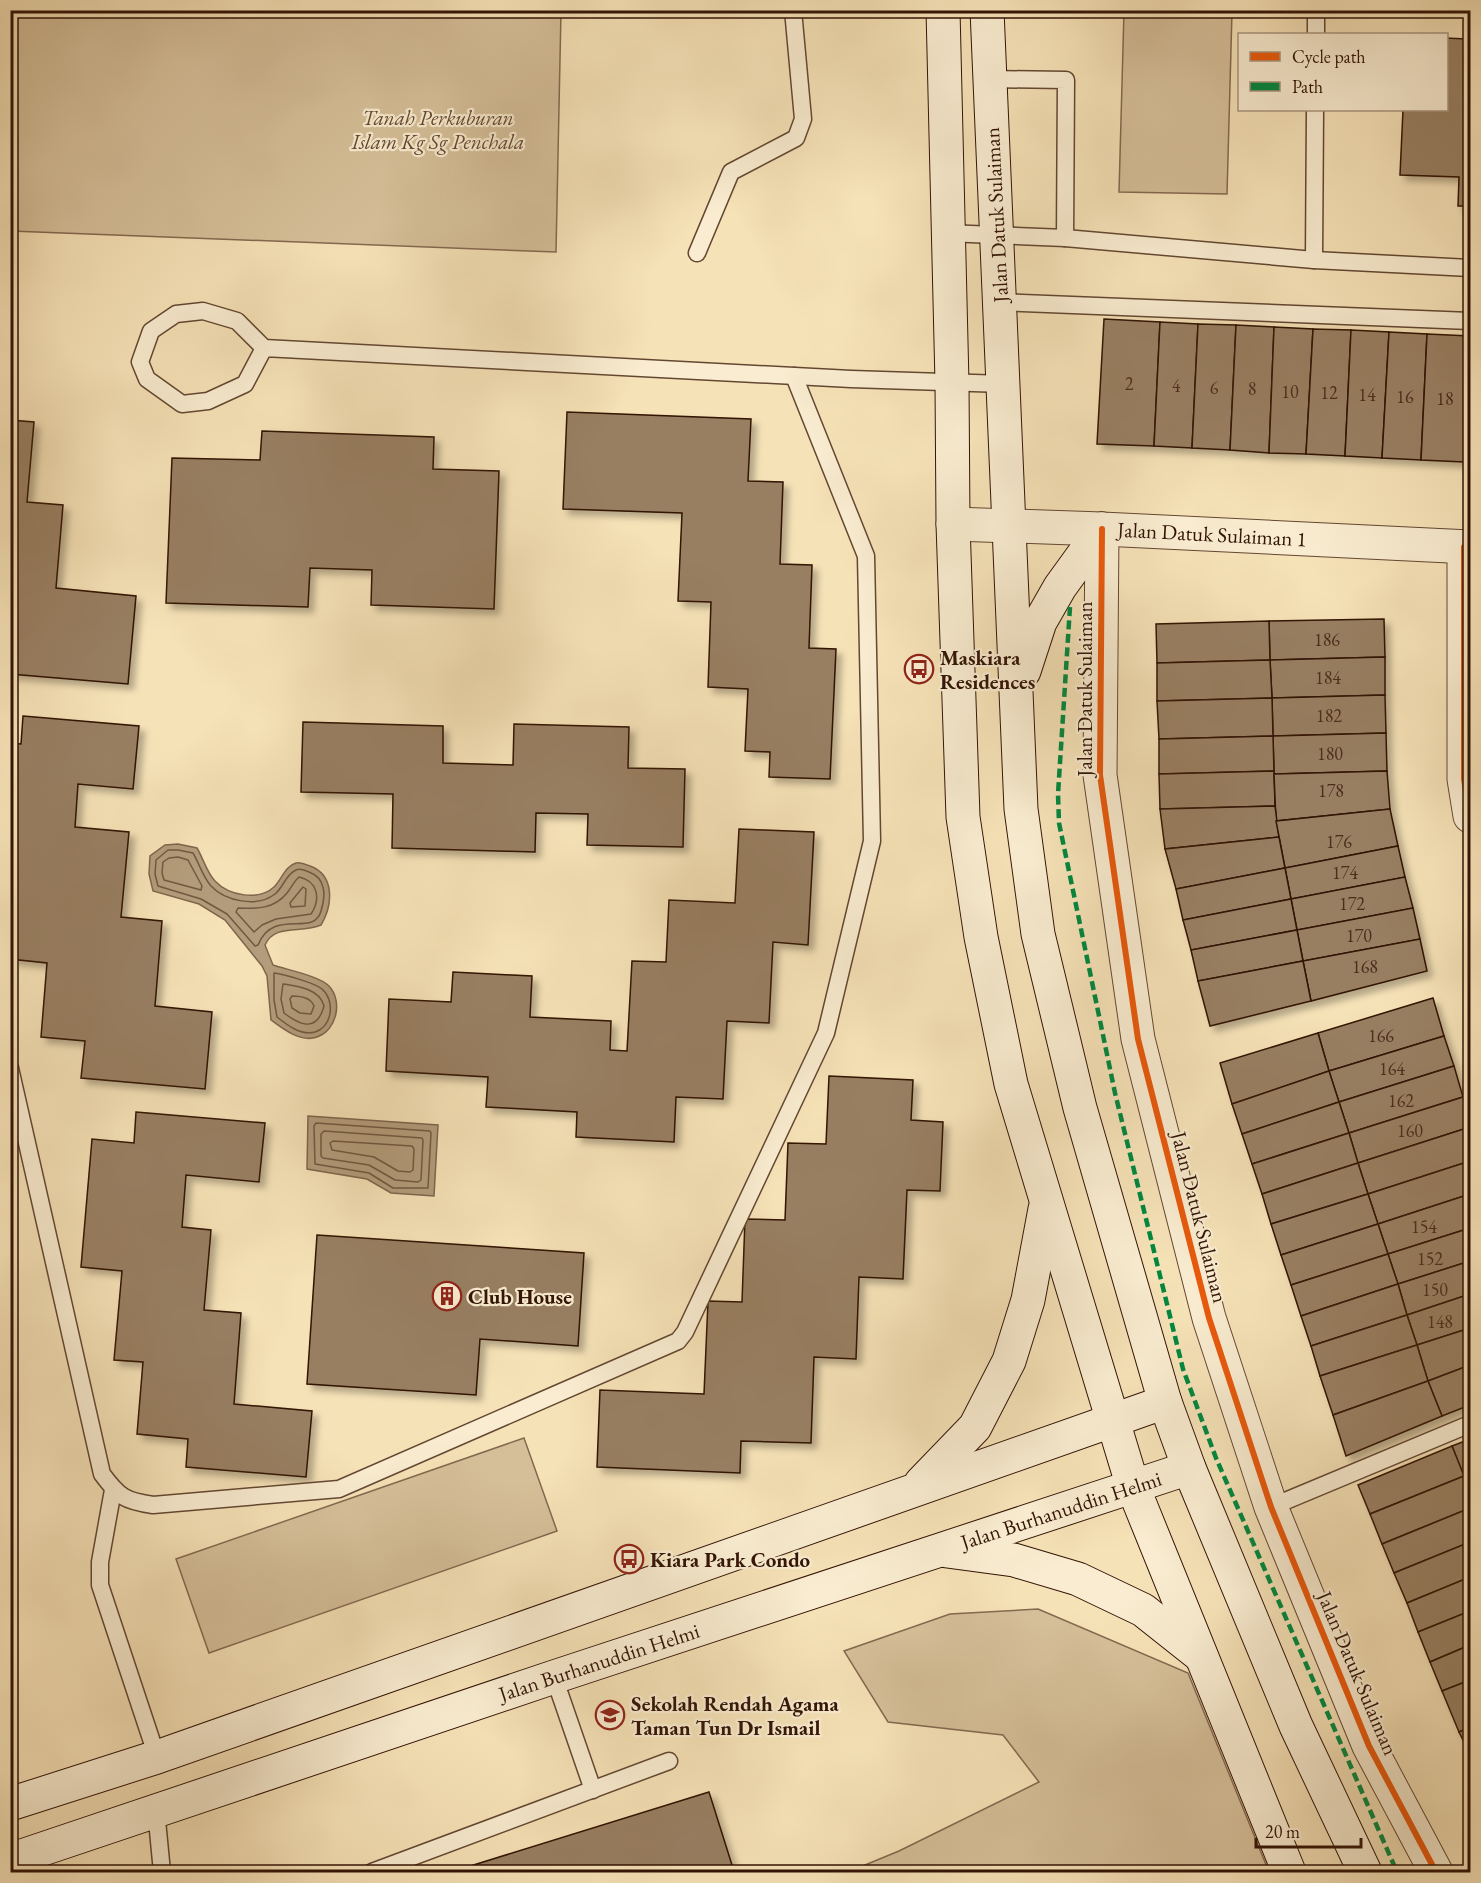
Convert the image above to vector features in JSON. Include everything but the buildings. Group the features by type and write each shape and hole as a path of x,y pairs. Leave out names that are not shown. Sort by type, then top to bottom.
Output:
{"main road":[{"path":"943,10 953,524 963,817 981,937 1011,1084 1111,1420 1133,1486 1289,1872"},
{"name":"Jalan Datuk Sulaiman","path":"987,10 1022,809 1038,934 1080,1108 1165,1402 1189,1468 1296,1726 1365,1872"},
{"name":"Jalan Datuk Sulaiman 1","path":"953,524 1467,547"},
{"path":"1017,693 1040,622 1060,587 1102,529"},
{"name":"Jalan Datuk Sulaiman","path":"1102,529 1100,775 1138,1039 1209,1318 1271,1507 1369,1746 1436,1872"},
{"path":"1467,547 1464,779 1470,816"},
{"path":"915,1489 975,1426 1009,1361 1028,1300 1046,1204"},
{"path":"10,1804 157,1757 1165,1402"},
{"name":"Jalan Burhanuddin Helmi","path":"10,1860 554,1677 1189,1468"},
{"path":"939,1550 1014,1560 1078,1579 1143,1610 1203,1658"}],"lane":[{"path":"697,253 731,172 796,138 803,119 793,10"},
{"path":"1316,10 1316,33"},
{"path":"990,79 1066,80 1065,238"},
{"path":"1314,260 1315,111"},
{"path":"947,233 1065,238 1314,260 1470,268"},
{"path":"1000,302 1470,321"},
{"path":"264,348 245,384 208,400 182,404 147,379 140,362 151,331 177,314 203,311 237,321 264,348 1004,384"},
{"path":"10,1068 102,1474 113,1490 130,1501 153,1505 339,1489 678,1341 685,1332 826,1034 872,841 866,556 794,375"},
{"path":"1271,1507 1470,1424"},
{"path":"113,1490 100,1562 100,1585 157,1757"},
{"path":"554,1677 593,1790"},
{"path":"372,1872 669,1761"},
{"path":"156,1810 162,1872"}],"green space":[{"name":"Tanah Perkuburan Islam Kg Sg Penchala","path":"11,10 561,11 556,252 11,231"},
{"path":"1124,11 1232,12 1227,194 1119,192"},
{"path":"524,1438 557,1531 209,1653 176,1559"},
{"path":"1038,1609 1188,1673 1269,1872 848,1872 899,1851 1039,1782 1003,1735 888,1722 844,1651 950,1614"}],"water":[{"path":"178,844 197,848 215,881 228,890 244,895 268,891 277,884 289,867 296,863 310,866 324,876 328,883 329,900 321,925 282,931 269,938 265,945 273,965 318,979 329,986 336,999 337,1007 333,1022 324,1033 311,1038 299,1037 271,1020 267,976 262,966 225,920 199,904 153,891 149,874 150,856 165,845"},
{"path":"308,1116 438,1125 434,1196 391,1193 367,1179 307,1169"}],"marked path":[{"path":"1070,607 1058,794 1059,823 1115,1093 1183,1369 1216,1458 1397,1872"}],"cycle path":[{"path":"1102,529 1100,775 1138,1039 1209,1318 1271,1507 1369,1746 1436,1872"},
{"path":"1464,547 1464,779 1470,816"}],"place":[{"name":"Maskiara Residences","path":"919,669"},
{"name":"Club House","path":"447,1296"},
{"name":"Kiara Park Condo","path":"629,1559"},
{"name":"Sekolah Rendah Agama Taman Tun Dr Ismail","path":"610,1715"}]}
